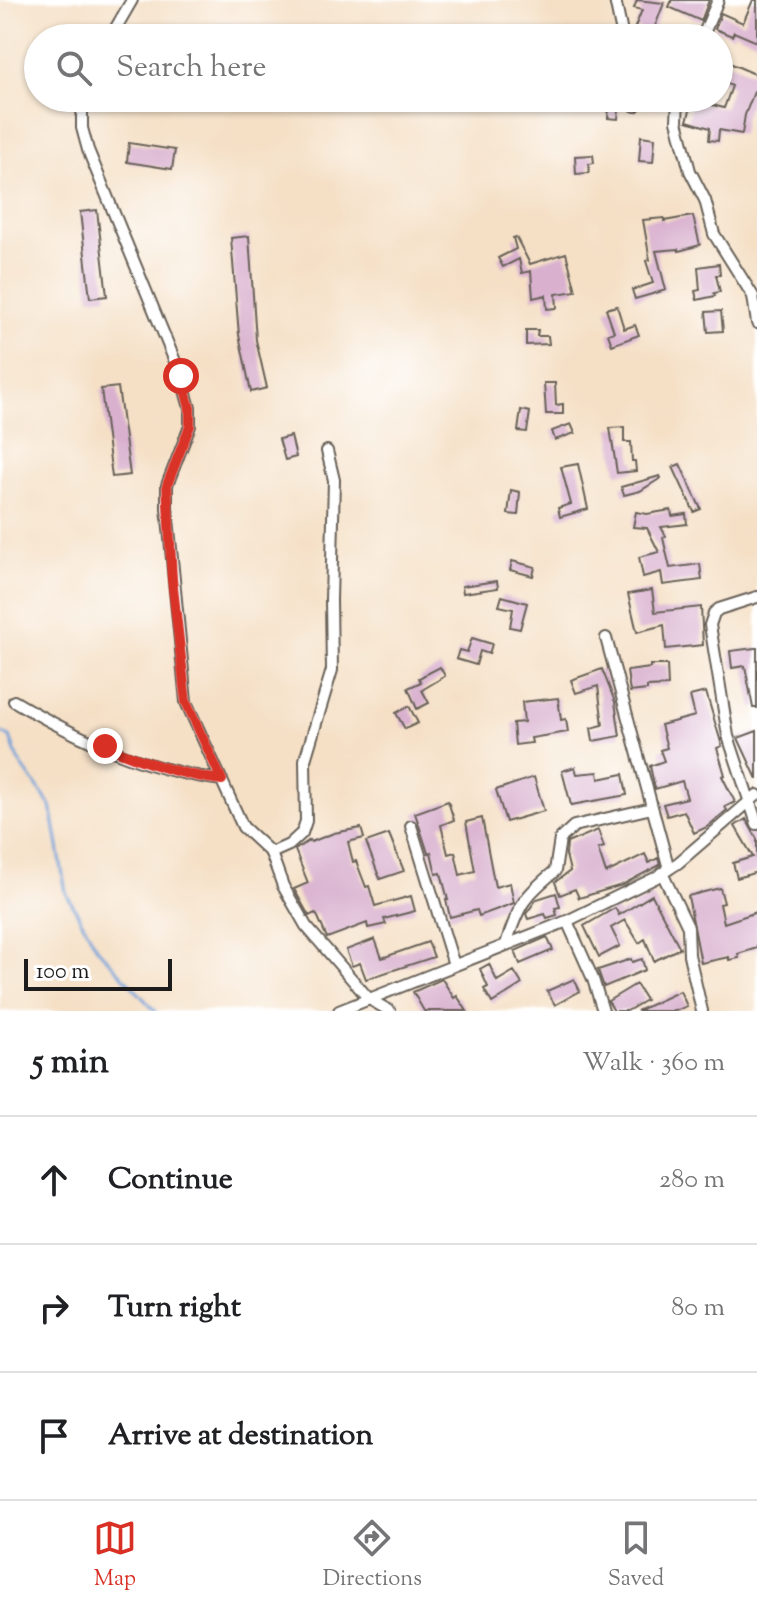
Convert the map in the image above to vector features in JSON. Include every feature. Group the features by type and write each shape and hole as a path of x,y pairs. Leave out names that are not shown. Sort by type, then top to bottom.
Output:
{"street":[{"path":"118,24 132,0"},
{"path":"615,0 620,24"},
{"path":"708,24 718,0"},
{"path":"82,112 82,128 88,150 154,305 190,408 190,426 167,485 172,579 186,702 243,827 271,853 283,886 306,926 369,999 390,1011"},
{"path":"677,112 690,171 705,200 714,234 753,296 757,323"},
{"path":"271,853 289,845 302,833 306,821 305,760 332,670 334,480 327,451"},
{"path":"757,597 719,609 710,625 728,736 753,797 757,824"},
{"path":"606,638 652,808 665,871 688,927 689,955 702,1011"},
{"path":"14,701 61,728 154,766 222,780"},
{"path":"339,1011 567,921 665,871 753,797"},
{"path":"506,944 518,908 528,893 555,871 560,839 574,826 652,808"},
{"path":"411,826 454,965"},
{"path":"567,921 593,979 603,1011"}],"building":[{"path":"637,0 664,3 656,24 636,24 642,10 634,8"},
{"path":"672,0 709,0 701,21 669,7"},
{"path":"753,0 757,0 757,42 733,34 733,24 717,24 721,13 743,23"},
{"path":"733,64 757,75 757,93 754,92 745,115 742,134 719,130 718,141 709,140 710,128 687,121 690,112 733,112"},
{"path":"609,112 619,112 618,119 608,118"},
{"path":"641,136 655,138 653,162 639,161"},
{"path":"129,143 175,150 172,169 127,162"},
{"path":"593,155 594,163 589,164 589,173 576,174 575,156"},
{"path":"97,210 107,296 90,298 80,212"},
{"path":"693,216 700,245 679,251 656,251 666,290 635,299 632,290 653,283 646,261 650,260 643,220 664,218 664,221"},
{"path":"249,236 256,340 267,388 251,392 239,335 231,238"},
{"path":"516,237 530,264 566,253 576,291 556,294 557,308 547,309 546,295 533,298 531,271 522,273 519,259 503,267 498,258 516,249 513,238"},
{"path":"719,264 720,275 716,275 720,292 697,300 695,291 700,290 698,267"},
{"path":"617,306 624,329 635,325 639,335 612,345 608,334 614,332 606,309"},
{"path":"721,311 723,331 708,332 706,312"},
{"path":"526,330 538,330 537,336 548,336 549,344 526,345"},
{"path":"544,383 555,383 556,405 563,404 563,414 546,414"},
{"path":"118,387 130,475 112,477 101,389"},
{"path":"521,410 530,412 527,432 518,431"},
{"path":"571,424 575,433 555,440 552,431"},
{"path":"624,427 624,442 631,442 636,471 617,473 610,428"},
{"path":"291,436 296,457 285,460 279,439"},
{"path":"578,464 588,509 560,517 558,508 571,504 561,467"},
{"path":"680,464 701,509 694,512 673,467"},
{"path":"660,476 640,491 624,495 621,487"},
{"path":"511,490 520,492 518,515 508,514"},
{"path":"671,510 672,516 686,514 687,524 661,527 666,536 663,538 670,568 700,564 702,580 663,585 661,572 643,577 639,557 659,552 647,528 633,527 636,512 647,514"},
{"path":"512,561 535,567 533,576 510,570"},
{"path":"497,581 498,588 463,593 462,586"},
{"path":"652,590 655,612 701,607 703,645 666,649 664,625 637,632 628,594"},
{"path":"502,596 527,603 520,629 510,627 513,609 499,606"},
{"path":"472,638 492,644 489,654 480,651 476,665 456,659 459,650 467,652"},
{"path":"757,648 757,708 753,708 745,666 732,668 730,651"},
{"path":"650,665 667,665 668,686 630,692 627,671 650,668"},
{"path":"440,667 445,676 422,690 429,703 417,709 408,688"},
{"path":"602,669 615,702 620,736 593,741 591,728 603,725 598,686 576,693 571,680"},
{"path":"706,692 722,746 717,748 725,775 722,776 735,802 725,807 727,810 707,827 694,833 684,811 667,816 663,804 687,798 682,781 655,789 650,766 664,761 660,750 667,748 661,725 695,716 690,696"},
{"path":"558,698 561,720 566,719 568,732 531,738 532,743 515,745 513,723 524,722 522,702"},
{"path":"409,706 418,723 405,729 396,713"},
{"path":"757,731 757,779 738,738"},
{"path":"575,767 577,774 598,772 599,779 623,774 627,795 571,805 562,771"},
{"path":"534,777 544,811 506,822 496,790"},
{"path":"448,801 454,820 441,825 448,854 455,852 460,875 475,871 466,822 482,818 495,887 510,883 514,903 479,916 477,910 450,917 441,873 436,874 431,852 428,853 415,813"},
{"path":"746,819 757,839 757,872 737,878 733,863 753,857 735,826"},
{"path":"361,828 364,838 348,842 353,862 356,861 366,887 369,886 375,906 411,896 415,911 384,919 386,924 368,928 367,923 327,938 318,917 315,913 309,916 294,889 308,883 295,850 310,840"},
{"path":"598,830 604,847 598,849 606,873 645,854 649,863 658,858 660,865 622,885 579,898 575,889 560,895 555,882 570,871 567,843"},
{"path":"389,834 404,871 380,879 366,842"},
{"path":"720,888 724,923 757,912 757,948 738,954 739,958 701,963 688,896"},
{"path":"556,893 560,907 555,908 557,915 547,918 545,914 528,919 526,914 537,899"},
{"path":"652,895 680,948 654,961 645,939 639,943 625,920 611,928 620,946 599,957 584,926 615,908 619,915"},
{"path":"547,937 553,950 520,964 515,951"},
{"path":"375,939 382,958 428,942 434,957 366,979 360,963 352,966 346,950"},
{"path":"631,959 632,962 642,959 645,970 604,987 598,970"},
{"path":"489,964 497,981 514,971 522,984 492,1003 484,989 488,987 480,969"},
{"path":"442,979 467,1011 424,1011 413,992"},
{"path":"574,979 580,991 555,1005 547,991"},
{"path":"636,984 646,1000 627,1011 614,1011 608,1001"},
{"path":"680,991 687,1006 676,1011 637,1011"}],"waterway":[{"path":"0,732 10,737 18,760 51,806 66,893 97,948 155,1011"}],"route":[{"path":"105,746 154,766 222,780 186,702 172,579 167,485 190,426 190,408 181,376"}]}
